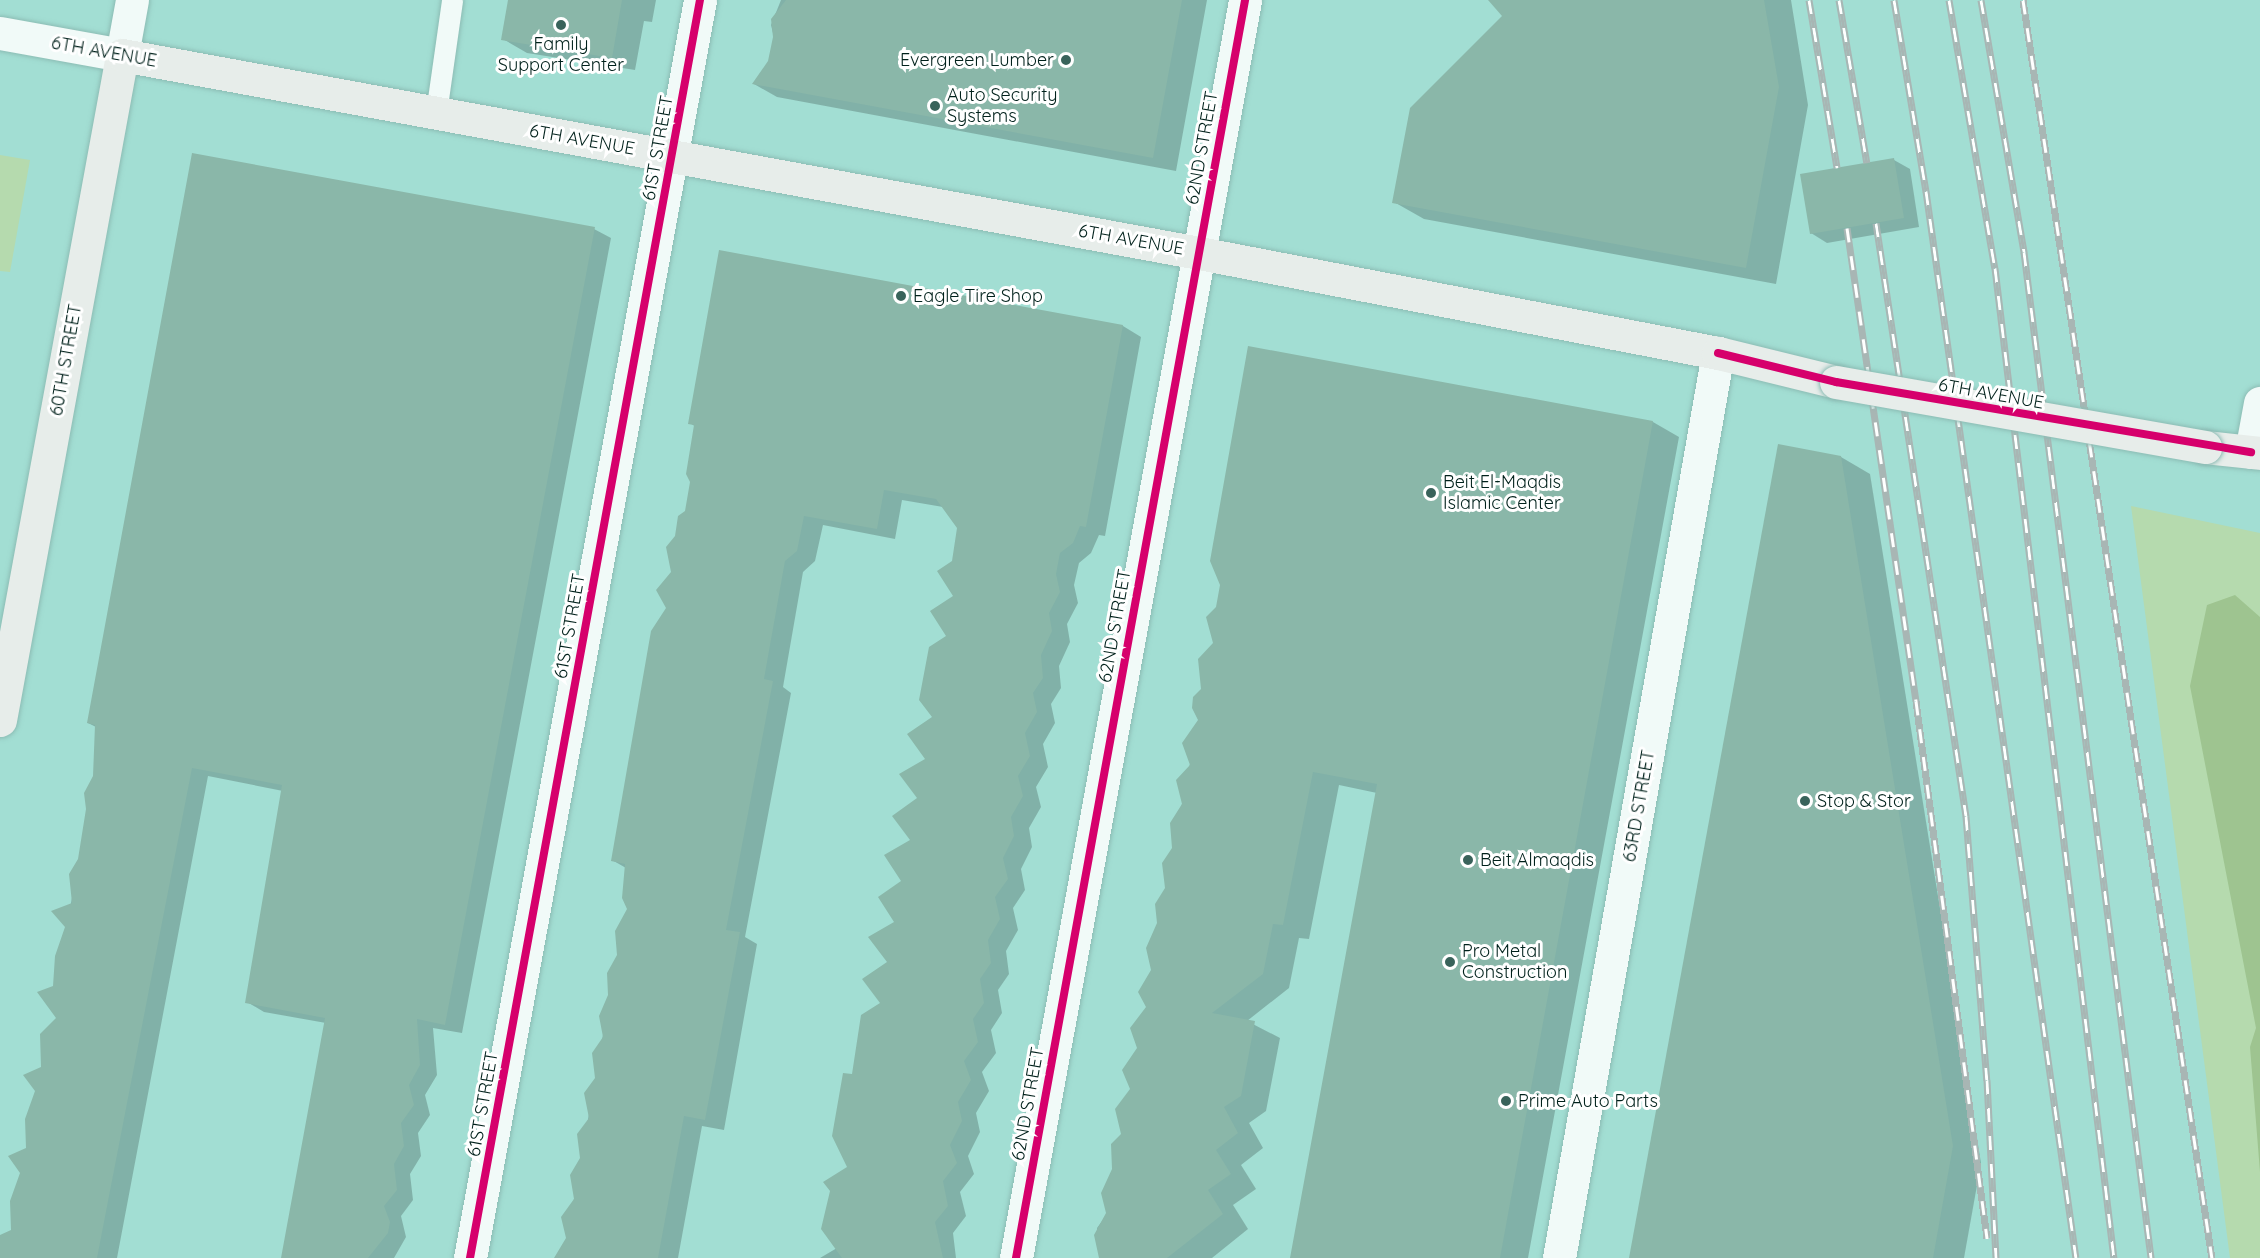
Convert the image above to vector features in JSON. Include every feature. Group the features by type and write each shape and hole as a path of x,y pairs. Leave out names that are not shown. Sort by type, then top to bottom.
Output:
{"main road":[{"name":"6TH AVENUE","path":"122,55 1198,253 1718,353 1836,382 2205,447 2255,453"},
{"name":"60TH STREET","path":"0,720 122,55"}],"street":[{"name":"60TH STREET","path":"122,55 132,0"},
{"name":"61ST STREET","path":"470,1258 700,0"},
{"name":"62ND STREET","path":"1016,1258 1245,0"},
{"name":"6TH AVENUE","path":"0,33 122,55"},
{"name":"63RD STREET","path":"1559,1258 1718,353"},
{"path":"2255,453 2260,403"}],"lane":[{"path":"436,113 452,0"}],"green space":[{"path":"0,155 30,160 10,272 0,271"},
{"path":"2131,506 2260,533 2260,1258 2230,1258"},
{"path":"2235,595 2260,617 2260,1172 2250,1047 2256,1028 2190,686 2207,605"}],"building":[{"name":"Family Support Center","path":"508,0 622,0 612,58 501,40"},
{"path":"786,0 1182,0 1153,158 752,84 768,61 773,37 771,19"},
{"path":"1488,0 1764,0 1779,87 1746,268 1392,203 1410,108 1502,16"},
{"path":"192,153 595,227 445,1025 417,1019 420,1065 409,1085 414,1105 401,1123 404,1146 394,1164 397,1190 384,1206 390,1222 388,1233 368,1258 281,1258 325,1018 245,1003 282,785 192,768 97,1258 0,1258 0,1235 11,1230 10,1201 20,1173 8,1156 26,1148 25,1119 35,1091 23,1075 41,1067 40,1034 56,1018 37,992 53,986 55,956 65,927 51,911 72,903 69,874 78,859 86,809 84,793 93,776 95,725 87,723"},
{"path":"1894,158 1904,218 1810,234 1800,174"},
{"path":"719,250 1123,325 1086,527 1080,526 1073,543 1060,553 1056,574 1060,592 1049,613 1052,631 1041,655 1043,678 1033,693 1037,712 1025,733 1030,756 1018,776 1023,796 1011,817 1014,836 1003,858 1008,879 995,897 1000,919 988,940 991,963 980,979 984,1003 973,1019 978,1042 964,1061 971,1080 958,1102 962,1121 950,1145 957,1163 943,1181 948,1206 935,1222 943,1258 842,1258 821,1229 830,1191 823,1182 847,1167 832,1136 843,1073 852,1074 861,1015 880,1003 862,979 887,962 868,937 894,922 878,897 901,881 884,855 910,840 892,816 917,798 899,774 925,759 907,734 932,717 919,700 929,647 946,636 930,611 953,596 937,571 952,561 957,528 936,499 884,490 877,529 804,516 797,551 785,561 764,679 773,681 726,930 740,932 705,1120 684,1116 658,1258 554,1258 566,1238 561,1217 574,1199 570,1175 580,1158 577,1134 589,1118 584,1093 595,1078 592,1053 603,1037 599,1016 608,995 607,973 617,955 615,931 627,909 622,898 625,864 611,861 651,631 666,608 656,590 671,572 666,547 675,536 678,516 685,511 690,482 686,474 694,425 688,424"},
{"path":"1248,346 1653,421 1500,1258 1290,1258 1377,784 1313,772 1283,925 1273,924 1263,974 1212,1013 1255,1021 1241,1096 1224,1107 1238,1133 1216,1150 1231,1174 1208,1190 1223,1214 1167,1258 1099,1258 1094,1235 1106,1213 1101,1193 1112,1169 1111,1144 1121,1134 1115,1109 1130,1089 1122,1070 1137,1048 1130,1028 1146,1007 1138,992 1151,970 1146,948 1157,923 1155,904 1165,888 1162,863 1172,848 1170,823 1182,804 1176,780 1190,765 1182,743 1198,720 1192,708 1193,697 1201,689 1198,659 1213,643 1206,617 1216,607 1220,585 1210,561"},
{"name":"Stop & Stor","path":"1778,444 1841,456 1953,1146 1933,1258 1629,1258"}],"railway":[{"path":"1809,0 1837,168"},
{"path":"1839,0 1867,163"},
{"path":"1894,0 1926,191 2076,1258"},
{"path":"1949,0 1995,268 2114,1258"},
{"path":"1981,0 2024,252 2151,1258"},
{"path":"2023,0 2212,1258"},
{"path":"1876,223 1966,816 1987,1080 1996,1258"},
{"path":"1847,228 1916,701 1987,1238"}],"cycle path":[{"path":"470,1258 700,0"},
{"path":"1016,1258 1245,0"},
{"path":"1718,353 1836,382 2251,452"}],"place":[{"name":"Family Support Center","path":"561,25"},
{"name":"Evergreen Lumber","path":"1066,60"},
{"name":"Auto Security Systems","path":"935,106"},
{"name":"Eagle Tire Shop","path":"901,296"},
{"name":"Beit El-Maqdis Islamic Center","path":"1431,493"},
{"name":"Stop & Stor","path":"1805,801"},
{"name":"Beit Almaqdis","path":"1468,860"},
{"name":"Pro Metal Construction","path":"1450,962"},
{"name":"Prime Auto Parts","path":"1506,1101"}]}
